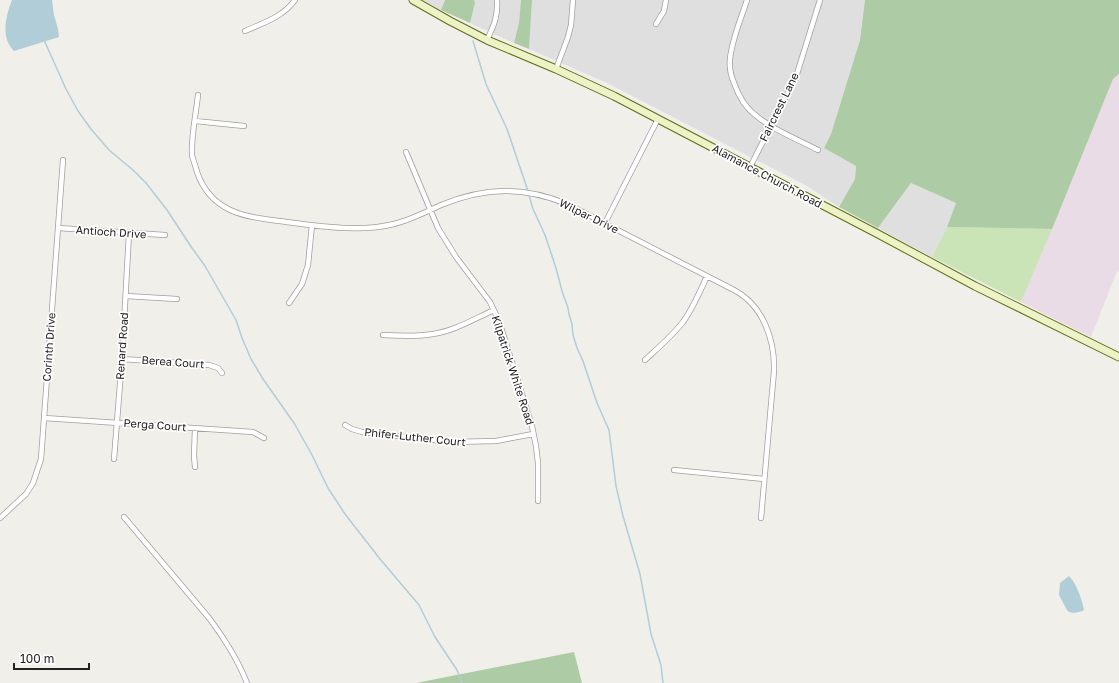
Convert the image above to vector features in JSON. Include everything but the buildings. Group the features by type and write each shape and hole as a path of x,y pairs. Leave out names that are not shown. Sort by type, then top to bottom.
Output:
{"main road":[{"name":"Alamance Church Road","path":"413,0 487,40 614,96 976,287 1119,357"}],"street":[{"path":"245,31 269,21 282,13 291,6 295,0"},
{"path":"487,40 496,21 497,0"},
{"path":"556,70 571,25 573,0"},
{"path":"656,24 664,11 666,0"},
{"path":"747,0 733,43 730,60 730,68 736,90 743,102 753,114 771,126 818,150"},
{"name":"Faircrest Lane","path":"750,167 796,77 820,0"},
{"name":"Wilpar Drive","path":"198,95 192,156 201,182 213,198 229,210 248,216 312,225 357,228 394,224 442,205 478,194 498,191 518,191 538,194 567,204 737,291 750,302 762,318 771,340 774,354 774,371 761,518"},
{"path":"605,224 658,119"},
{"path":"195,122 244,126"},
{"name":"Kilpatrick White Road","path":"406,152 430,210 446,243 490,302 499,321 514,365 533,434 538,463 538,501"},
{"name":"Corinth Drive","path":"0,518 26,494 33,483 41,459 63,160"},
{"path":"289,303 302,284 308,265 312,225"},
{"name":"Antioch Drive","path":"58,228 165,235"},
{"name":"Renard Road","path":"114,459 122,359 129,233"},
{"path":"645,360 683,322 693,306 707,276"},
{"path":"126,296 177,299"},
{"path":"382,335 420,336 434,334 458,327 494,310"},
{"name":"Berea Court","path":"122,359 209,365 218,368 222,373"},
{"name":"Perga Court","path":"44,418 253,432 264,438"},
{"name":"Phifer-Luther Court","path":"345,425 362,432 452,442 496,441 533,434"},
{"path":"195,428 195,467"},
{"path":"674,470 764,479"},
{"path":"124,517 209,618 234,654 248,683"}],"shaded area":[{"path":"423,0 445,0 441,10"},
{"path":"474,0 521,0 519,23 514,43 470,23 475,3"},
{"path":"532,0 865,0 860,40 831,134 824,148 856,166 855,179 839,207 805,185 607,83 529,49"},
{"path":"1119,74 1119,272 1117,271 1091,337 1021,302 1113,79"},
{"path":"911,183 956,203 947,227 932,257 878,228"}],"green space":[{"path":"445,0 474,0 475,3 470,23 441,10"},
{"path":"521,0 532,0 529,49 514,43 519,23"},
{"path":"865,0 1119,0 1119,74 1113,79 1052,229 947,227 956,203 911,183 878,228 839,207 855,179 856,166 824,148 831,134 860,40"},
{"path":"947,227 1052,229 1021,302 932,257"},
{"path":"574,652 582,683 417,683 426,681"}],"water":[{"path":"12,0 52,0 59,37 14,51 7,39 6,33 6,19"},
{"path":"1069,576 1078,591 1084,609 1083,611 1074,613 1069,612 1059,595 1060,583"}],"waterway":[{"path":"44,40 66,89 78,111 109,150 146,183 167,210 205,266 236,320 251,359 294,423 328,488 345,514 380,559 419,605 435,637 457,670 462,683"},
{"path":"473,41 486,84 507,129 528,191"},
{"path":"529,195 556,268 568,308 577,348 597,403 609,430 616,486 640,574 651,634 661,665 663,683"}]}
